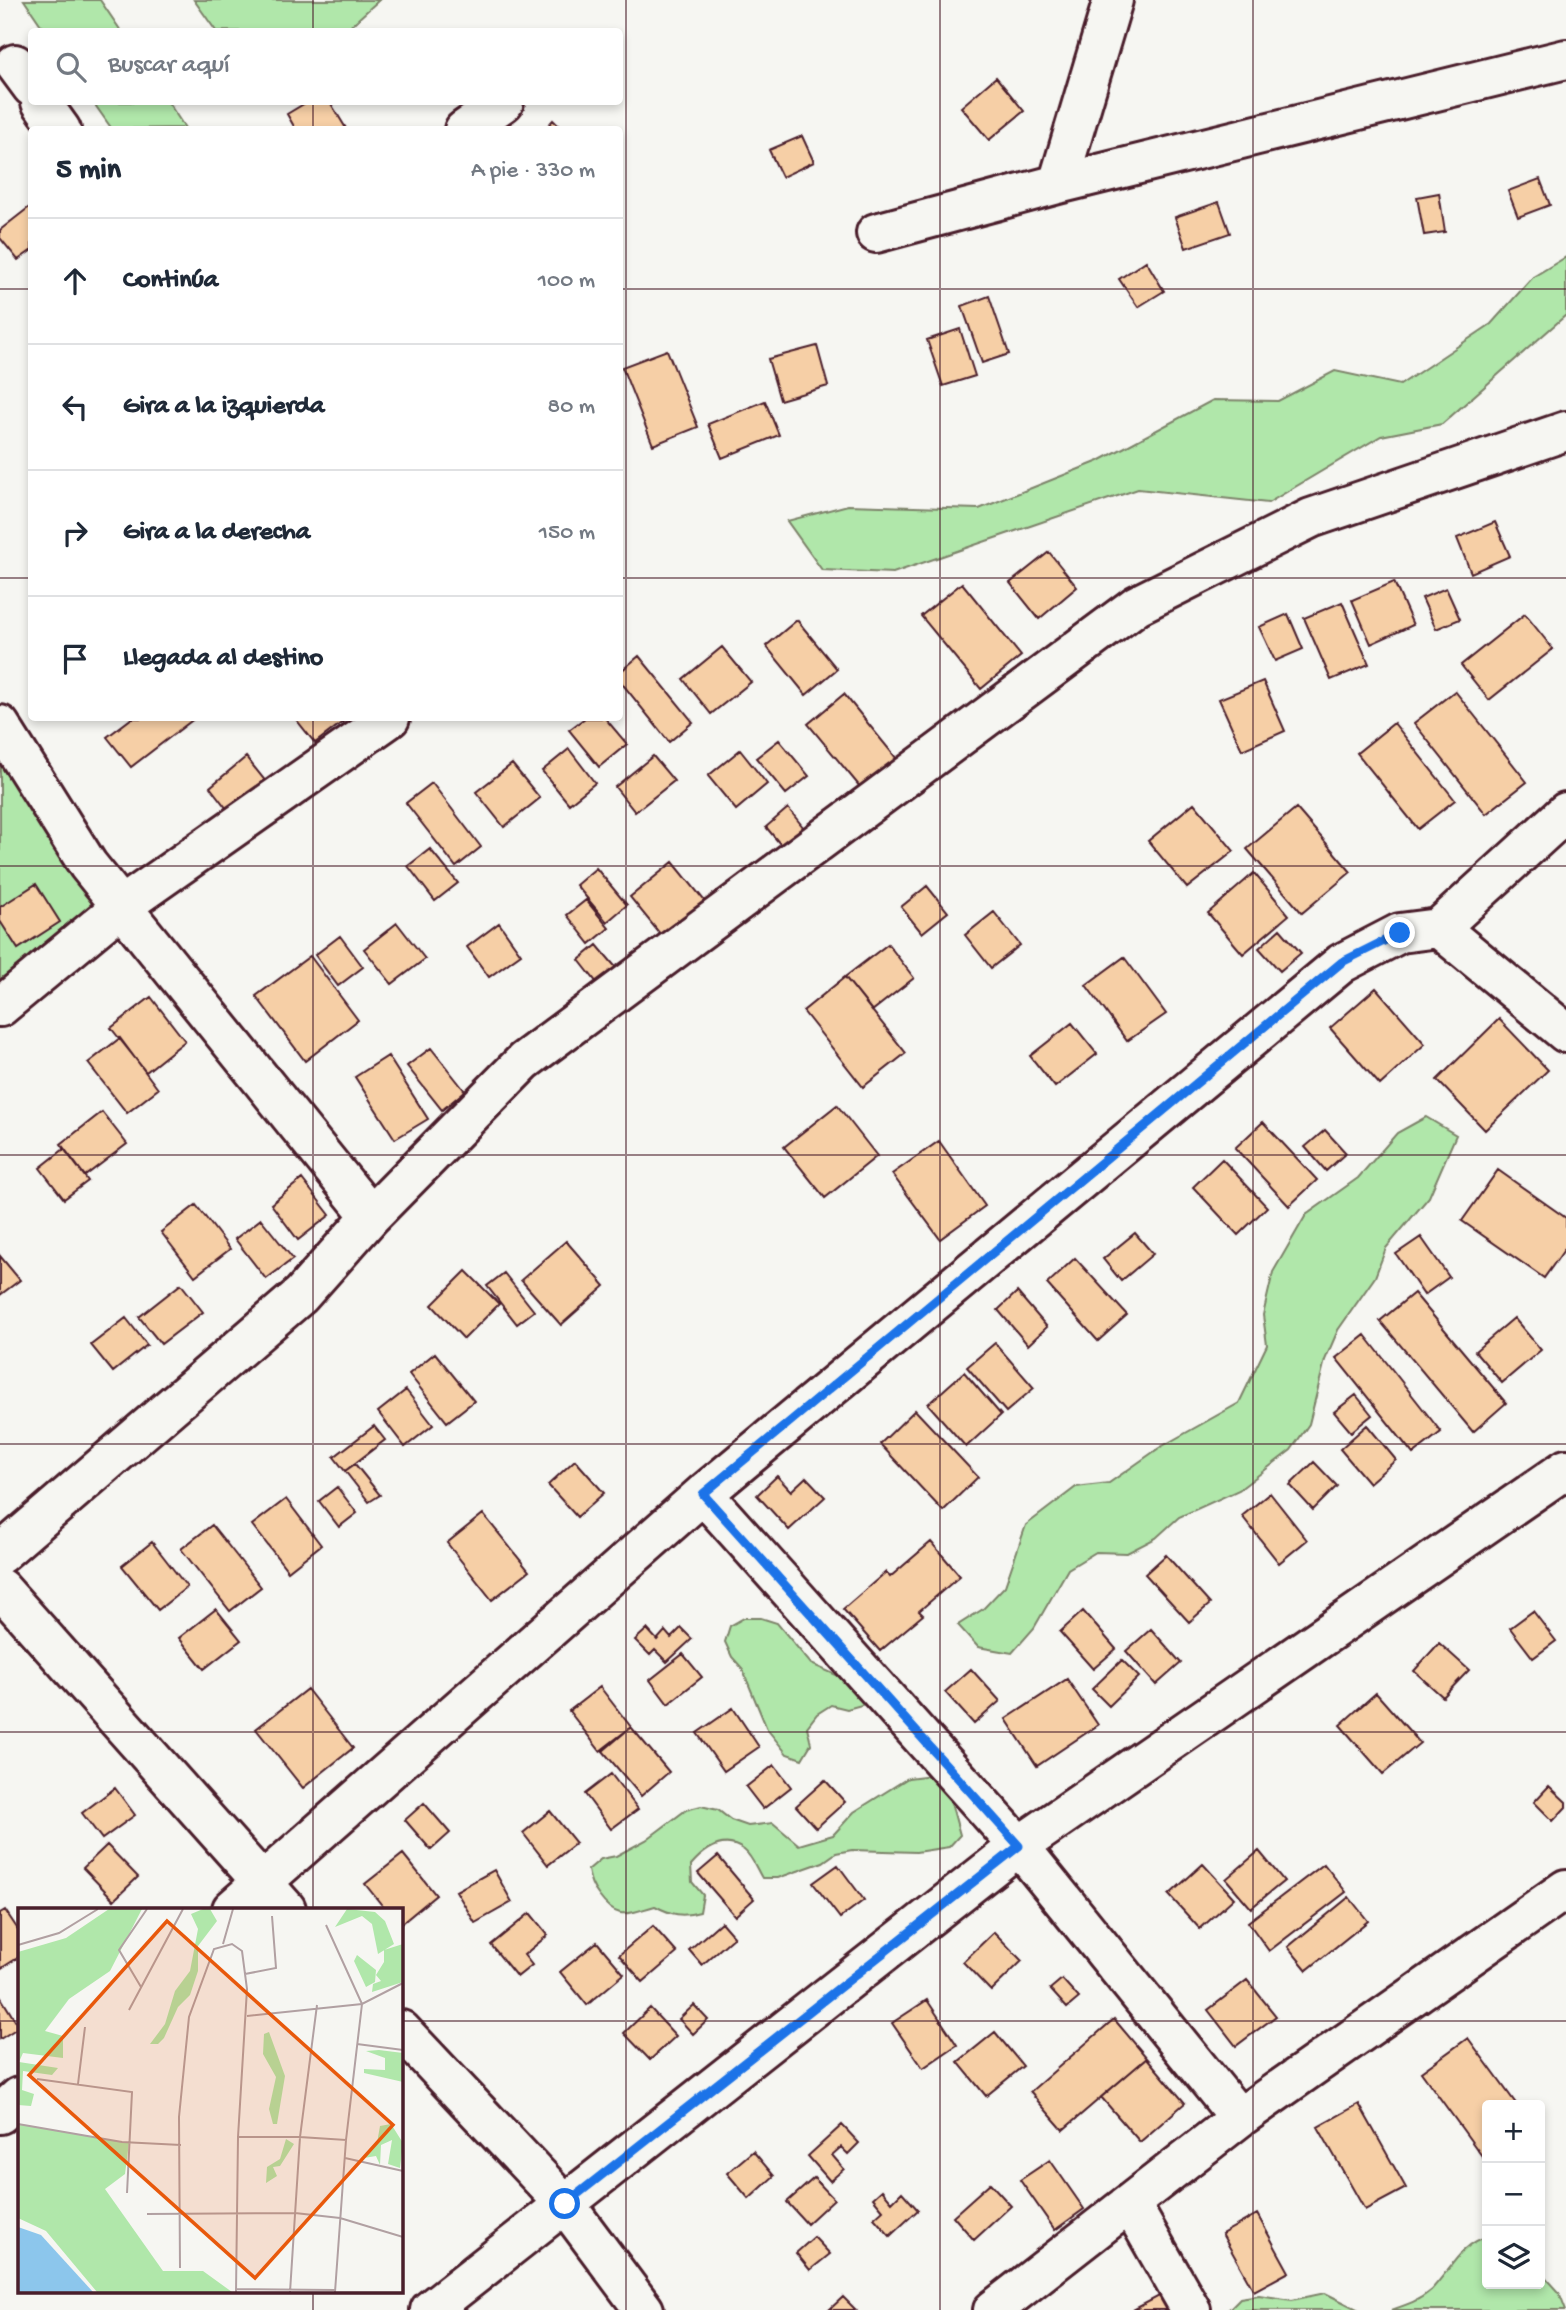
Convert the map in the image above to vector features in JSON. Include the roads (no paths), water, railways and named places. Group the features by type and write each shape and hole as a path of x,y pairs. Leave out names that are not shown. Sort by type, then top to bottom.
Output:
{"street":[{"path":"1058,184 1112,0"},
{"path":"876,233 1058,184 1566,59"},
{"path":"43,105 58,126"},
{"path":"470,126 500,105"},
{"path":"0,1554 301,1295 371,1216 524,1062 1137,605 1311,517 1566,431"},
{"path":"0,1007 122,906 386,721"},
{"path":"0,725 88,865 371,1216"},
{"path":"235,1908 274,1896 703,1494 1342,962 1400,933 1439,928 1566,812"},
{"path":"1439,928 1566,1033"},
{"path":"430,2310 1019,1846 1566,1469"},
{"path":"703,1494 1019,1846 1239,2118"},
{"path":"0,1587 274,1896"},
{"path":"993,2310 1239,2118 1566,1889"},
{"path":"402,2032 565,2204 644,2310"},
{"path":"0,2114 18,2098"},
{"path":"1130,2203 1191,2310"}]}
